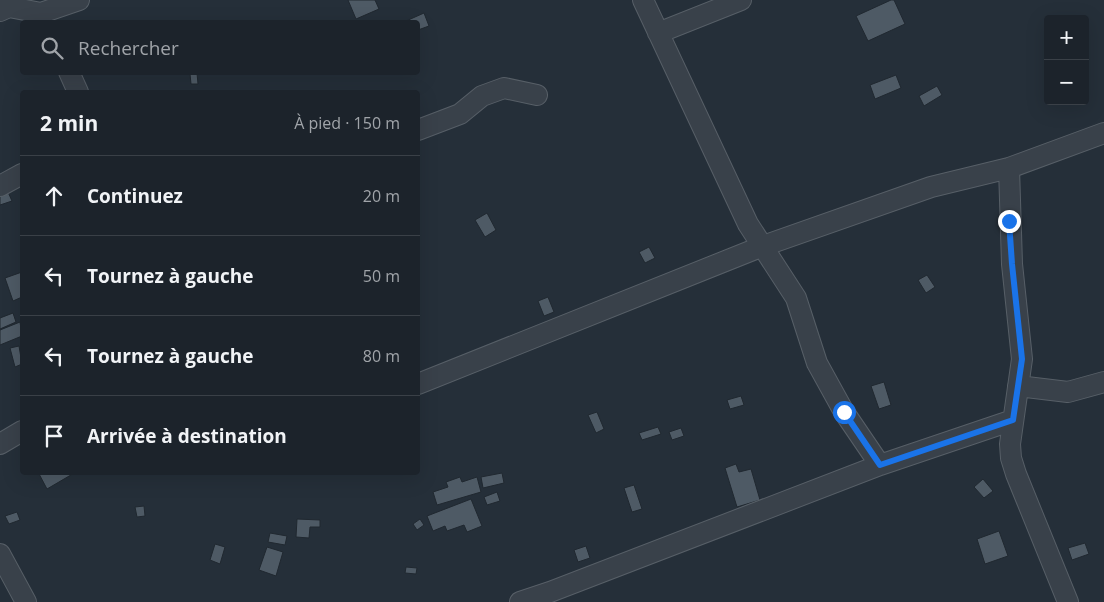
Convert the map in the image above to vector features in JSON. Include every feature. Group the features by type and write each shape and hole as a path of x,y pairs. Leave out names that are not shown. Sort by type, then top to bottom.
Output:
{"street":[{"path":"0,11 9,7 41,12 80,0"},
{"path":"642,0 748,224 796,298 817,363 844,412 880,465"},
{"path":"658,33 741,0"},
{"path":"420,129 460,114 482,96 504,88 537,95"},
{"path":"420,383 763,246 931,187 1008,168 1104,133"},
{"path":"1008,168 1012,264 1022,344 1022,359 1010,444 1011,458 1068,602"},
{"path":"0,186 20,175"},
{"path":"1018,386 1068,392 1104,382"},
{"path":"520,602 880,465 1013,420"},
{"path":"0,444 20,432"},
{"path":"0,554 26,602"}],"building":[{"path":"348,0 375,0 379,9 356,19"},
{"path":"894,0 905,24 868,41 856,16"},
{"path":"424,13 429,26 420,29 420,20 408,20"},
{"path":"190,75 197,75 198,84 191,84"},
{"path":"896,75 901,88 875,99 870,85"},
{"path":"937,86 942,95 924,106 919,96"},
{"path":"8,192 12,201 0,205 0,196"},
{"path":"487,213 496,230 485,237 475,220"},
{"path":"649,247 655,258 645,263 639,252"},
{"path":"20,273 20,298 13,301 5,278"},
{"path":"927,275 935,287 926,293 918,280"},
{"path":"548,297 554,312 544,316 538,301"},
{"path":"13,313 16,322 0,329 0,318"},
{"path":"20,322 20,337 0,345 0,330"},
{"path":"19,346 20,365 15,367 10,348"},
{"path":"884,382 891,405 879,409 871,386"},
{"path":"741,396 744,405 730,409 727,400"},
{"path":"597,412 604,429 596,433 588,415"},
{"path":"658,427 661,434 642,440 639,433"},
{"path":"681,428 684,436 672,440 669,432"},
{"path":"736,464 739,472 751,469 760,500 737,507 725,468"},
{"path":"502,473 504,483 483,488 481,477"},
{"path":"40,475 71,475 47,489"},
{"path":"460,477 462,482 477,477 481,492 437,505 433,492 448,487 446,482"},
{"path":"983,479 993,491 984,498 974,487"},
{"path":"634,485 642,509 632,512 624,488"},
{"path":"497,492 500,501 487,505 484,497"},
{"path":"471,499 482,526 467,532 464,525 447,531 445,526 433,531 427,516"},
{"path":"144,506 145,516 137,517 135,507"},
{"path":"17,512 20,520 9,524 5,516"},
{"path":"297,519 320,520 320,527 310,527 309,538 296,537"},
{"path":"420,519 424,525 417,530 413,524"},
{"path":"999,531 1008,556 985,564 977,539"},
{"path":"270,533 287,536 285,545 268,542"},
{"path":"1085,543 1089,554 1072,560 1068,548"},
{"path":"215,544 225,547 220,564 210,560"},
{"path":"586,546 590,558 578,562 574,550"},
{"path":"267,547 283,552 276,576 259,570"},
{"path":"406,567 417,568 416,574 405,573"}],"route":[{"path":"844,412 880,465 1013,420 1022,359 1022,344 1015,296 1009,221"}]}
